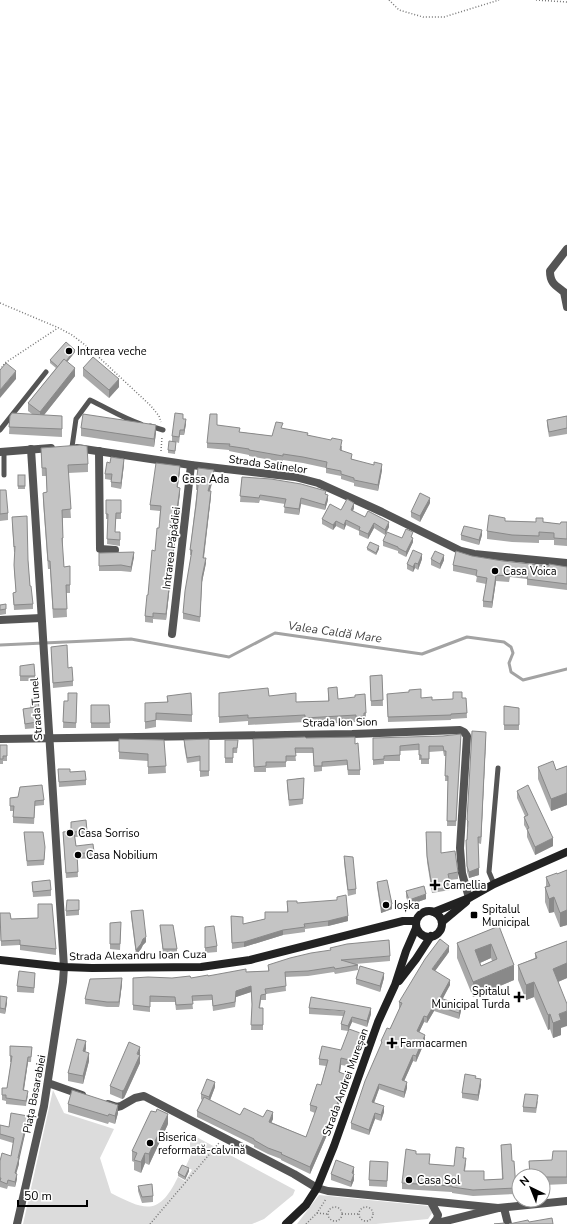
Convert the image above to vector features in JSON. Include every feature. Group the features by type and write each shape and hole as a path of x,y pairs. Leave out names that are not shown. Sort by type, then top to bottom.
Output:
{"main road":[{"path":"472,896 442,922 439,931 432,936 425,936 420,933 416,925 419,914 426,911 434,912 567,852"},
{"path":"434,912 439,916 442,922"},
{"name":"Strada Alexandru Ioan Cuza","path":"0,960 64,967 92,968 201,967 250,960 403,921 416,925"},
{"name":"Strada Andrei Mureșan","path":"317,1188 334,1146 378,1022 395,985 416,925"},
{"name":"Strada Andrei Mureșan","path":"395,985 432,936"},
{"path":"286,1224 306,1205 317,1188"}],"street":[{"path":"567,249 550,271 550,279 555,286 566,292 567,307"},
{"name":"Strada Salinelor","path":"2,451 65,448 99,451 191,465 295,477 318,483 382,512 461,551 474,554 567,563"},
{"name":"Strada Tunel","path":"31,449 64,967"},
{"path":"99,451 100,549 115,550"},
{"name":"Intrarea Păpădiei","path":"172,634 191,465"},
{"path":"0,620 41,618"},
{"name":"Strada Ion Sion","path":"49,737 329,734 460,730 467,736 460,848 462,873 472,896"},
{"path":"0,739 49,737"},
{"name":"Piața Basarabiei","path":"17,1224 48,1083 64,967"},
{"path":"48,1083 117,1107 122,1106 134,1098 144,1096 294,1174 317,1188 328,1191 501,1208"},
{"path":"431,1202 438,1215 434,1224"},
{"path":"434,1224 501,1208 567,1202"},
{"path":"501,1208 508,1224"}],"lane":[{"path":"0,430 46,372"},
{"path":"65,448 76,419 90,400 114,411 128,420 163,430"},
{"path":"2,451 4,475"},
{"path":"494,884 489,872 498,768"}],"path":[{"path":"388,0 399,10 423,17 444,17 499,0"},
{"path":"536,0 567,2"},
{"path":"0,303 72,335 89,348 151,406 159,416 163,425 160,460"},
{"path":"0,370 5,363 59,328"},
{"path":"150,1224 218,1145 222,1136"},
{"path":"306,1224 317,1213 326,1200 328,1191"},
{"path":"328,1214 329,1210 335,1207 341,1210 342,1214"},
{"path":"364,1207 372,1210 373,1214 368,1221 360,1218 359,1214 364,1207"},
{"path":"317,1213 328,1214 329,1217 335,1221 339,1220 342,1214"},
{"path":"342,1214 359,1214"}],"shaded area":[{"path":"53,1090 64,1113 114,1129 100,1158 111,1193 134,1204 150,1206 158,1204 171,1190 178,1177 185,1181 192,1170 186,1166 191,1155 189,1133 295,1190 293,1195 264,1219 252,1224 23,1224"},
{"path":"319,1195 429,1206 432,1213 428,1219 376,1224 297,1224"}],"building":[{"path":"66,342 75,350 66,361 64,359 58,367 50,360"},
{"path":"93,357 119,379 109,390 83,368"},
{"path":"64,359 75,368 40,412 28,403"},
{"path":"6,363 16,371 0,390 0,370"},
{"path":"12,413 62,416 62,429 9,427 10,416"},
{"path":"175,413 183,414 183,419 186,419 184,430 180,430 179,437 172,436"},
{"path":"83,414 156,425 154,439 81,428"},
{"path":"210,414 217,414 217,425 240,428 239,432 272,436 276,422 283,423 281,428 308,433 307,435 331,440 332,438 342,440 340,450 352,454 351,459 374,465 374,462 382,464 378,485 354,480 354,478 341,474 341,471 326,468 327,462 303,457 283,454 283,456 249,450 229,446 230,444 207,443"},
{"path":"567,416 567,428 549,432 547,420"},
{"path":"169,441 176,442 175,451 168,450"},
{"path":"80,445 87,446 88,464 68,465 71,509 62,510 64,567 70,566 70,585 66,585 67,609 53,609 43,493 47,492 46,468 42,468 41,448"},
{"path":"111,457 124,459 121,483 111,482 112,474 105,474 107,462 110,463"},
{"path":"156,463 180,466 177,487 180,488 166,614 153,613 153,617 145,616 152,550 155,551 161,506 150,505"},
{"path":"198,468 214,470 208,491 211,491 203,558 206,558 202,577 200,617 183,613 192,550 190,550 198,485 196,484"},
{"path":"18,475 25,475 25,486 18,486"},
{"path":"242,477 271,479 301,484 326,491 325,494 328,495 325,505 301,498 299,509 284,507 286,499 260,495 259,498 240,496"},
{"path":"0,490 6,490 8,513 0,514"},
{"path":"420,493 430,498 420,516 411,512"},
{"path":"347,499 354,503 351,510 365,517 368,511 389,522 385,530 374,523 368,534 359,530 360,527 346,520 344,525 336,521 333,525 322,519 330,504 341,510"},
{"path":"106,500 121,500 121,513 116,513 115,532 120,532 120,540 107,539 108,514 106,514"},
{"path":"489,515 505,518 505,521 536,522 536,518 543,518 543,522 560,524 561,522 567,522 567,539 554,538 554,533 539,532 539,536 512,535 487,531"},
{"path":"27,516 28,560 33,604 14,605 13,593 16,592 14,565 15,546 14,547 12,517"},
{"path":"464,526 482,530 479,540 461,535"},
{"path":"406,529 413,532 411,537 413,538 406,552 383,541 387,532 402,538"},
{"path":"370,542 379,546 376,553 367,548"},
{"path":"413,550 422,554 418,564 415,563 413,567 407,564"},
{"path":"435,551 444,555 440,564 431,559"},
{"path":"456,551 472,556 503,561 549,566 549,564 567,567 567,584 527,579 528,573 510,571 509,576 496,575 492,602 483,601 487,578 476,576 477,570 453,565"},
{"path":"134,552 131,567 121,565 99,566 99,553"},
{"path":"6,604 6,609 0,610 0,605"},
{"path":"67,645 68,668 72,667 73,681 53,683 51,647"},
{"path":"34,664 35,676 20,676 20,666"},
{"path":"382,675 383,700 371,701 370,676"},
{"path":"337,687 338,699 365,694 366,713 364,713 364,716 356,717 356,715 305,718 305,715 248,718 248,715 219,717 219,693 268,688 269,696 296,693 296,702 329,701 328,688"},
{"path":"421,689 421,698 432,697 432,700 453,699 453,692 462,692 462,698 466,698 467,713 388,717 387,694 409,692 409,690"},
{"path":"68,693 77,693 76,723 63,722 64,701 68,701"},
{"path":"191,693 192,715 156,713 156,720 145,722 145,703 168,702 167,696"},
{"path":"31,699 38,699 39,708 31,708"},
{"path":"91,705 109,705 110,723 91,723"},
{"path":"504,706 519,708 519,725 504,725"},
{"path":"36,707 37,722 25,724 23,709"},
{"path":"472,731 486,732 481,837 478,837 479,868 469,872 467,866 466,840"},
{"path":"461,734 456,821 447,821 448,776 445,776 446,751 444,751 443,746 429,746 429,759 421,759 421,755 419,755 419,744 400,746 400,755 384,756 384,759 373,760 373,738"},
{"path":"355,737 355,744 358,743 360,770 348,770 347,760 322,762 322,766 314,766 313,748 295,748 296,756 286,756 286,762 266,762 266,766 254,767 253,739"},
{"path":"119,739 164,740 166,766 148,767 148,754 119,752"},
{"path":"209,739 209,771 200,771 200,756 187,758 184,740"},
{"path":"225,740 238,740 237,748 233,748 233,758 225,758"},
{"path":"0,745 7,745 7,756 3,756 3,759 0,759"},
{"path":"553,761 556,770 567,766 567,793 551,799 538,767"},
{"path":"58,769 70,769 70,772 85,771 86,780 59,782"},
{"path":"304,778 303,799 289,800 287,780"},
{"path":"42,785 44,800 35,801 34,818 13,817 14,806 10,806 10,798 18,797 20,787"},
{"path":"528,785 553,838 535,847 527,829 529,828 524,817 528,815 517,791"},
{"path":"86,820 87,831 74,832 76,846 93,844 94,852 77,854 78,872 66,873 63,832 71,831 71,822"},
{"path":"24,832 43,832 45,847 44,860 27,861"},
{"path":"426,832 441,832 441,853 455,851 458,872 448,874 450,883 432,887 427,856"},
{"path":"344,856 353,857 356,889 348,890"},
{"path":"567,870 567,910 560,913 554,897 549,899 545,887 550,886 546,877"},
{"path":"50,880 51,890 33,892 32,882"},
{"path":"387,880 392,904 381,907 377,882"},
{"path":"424,886 426,894 409,900 406,891"},
{"path":"346,895 348,916 328,921 304,924 305,927 283,930 244,942 232,943 231,916 243,917 243,924 265,919 265,912 288,912 287,901 297,901 297,903 337,900 337,897"},
{"path":"67,900 79,900 79,910 66,911"},
{"path":"38,904 52,904 56,949 20,945 20,940 1,941 0,913 10,913 11,919 38,918"},
{"path":"143,910 146,937 136,950 131,911"},
{"path":"121,922 120,944 110,944 110,923"},
{"path":"160,925 173,925 177,949 163,949"},
{"path":"214,926 217,946 205,948 205,927"},
{"path":"499,926 514,965 473,982 457,943","holes":["491,944 497,959 481,966 475,950"]},
{"path":"440,939 449,946 432,969 450,980 440,998 461,1005 459,1013 434,1005 427,1017 424,1016 417,1031 425,1035 416,1056 413,1055 402,1080 407,1082 404,1092 379,1084 372,1102 384,1106 381,1115 375,1113 369,1130 351,1123 365,1081 382,1042 381,1041 387,1028 390,1029 402,1003 399,1002 425,959"},
{"path":"389,940 390,956 341,960 358,965 335,969 334,967 308,971 285,972 286,986 265,989 266,994 261,995 259,1008 263,1008 263,1025 251,1025 251,986 236,991 235,1002 213,1006 212,995 192,996 193,1004 176,1005 175,997 150,996 150,1007 133,1005 133,978 172,978 190,976 191,978 246,969 246,972 269,971 268,965 290,958 331,950 330,948 347,944"},
{"path":"567,941 567,963 553,969 567,1004 567,1011 559,1014 561,1020 553,1023 534,982 526,985 518,965 537,958 535,953"},
{"path":"360,966 384,973 380,986 356,979"},
{"path":"19,971 35,973 34,988 17,986"},
{"path":"122,978 119,1002 85,999 90,979"},
{"path":"0,996 7,997 5,1009 0,1008"},
{"path":"311,997 371,1008 367,1021 352,1017 348,1026 341,1024 345,1011 309,1008"},
{"path":"349,1029 363,1034 357,1049 356,1048 353,1061 341,1058 339,1072 347,1075 334,1113 310,1167 281,1154 282,1153 268,1148 254,1139 197,1111 204,1097 240,1115 244,1108 263,1117 267,1110 273,1112 269,1122 306,1137 317,1107 310,1105 317,1084 321,1085 328,1060 319,1059 322,1046 341,1050"},
{"path":"77,1039 86,1041 83,1051 89,1053 83,1076 68,1073"},
{"path":"129,1042 140,1047 137,1054 140,1055 124,1090 122,1091 110,1086"},
{"path":"10,1046 32,1047 31,1057 28,1057 23,1090 28,1091 26,1101 6,1098 6,1095 2,1095 2,1088 7,1088 12,1056 10,1056"},
{"path":"465,1074 476,1076 475,1078 481,1079 478,1095 462,1093"},
{"path":"207,1079 215,1082 209,1097 201,1094"},
{"path":"72,1090 118,1105 115,1116 109,1114 108,1116 68,1104"},
{"path":"525,1094 538,1095 536,1108 523,1107"},
{"name":"Biserica reformată-calvină","path":"157,1109 168,1114 149,1154 145,1153 141,1162 134,1160 137,1153 132,1151 151,1111 156,1112"},
{"path":"11,1113 28,1116 15,1173 17,1174 15,1182 8,1180 7,1184 0,1181 0,1161 2,1153 11,1156 14,1138 0,1134 0,1125 9,1127"},
{"path":"511,1144 512,1161 514,1161 515,1168 511,1168 511,1188 473,1190 452,1186 402,1183 406,1149 416,1151 416,1154 430,1154 429,1164 454,1166 456,1147 464,1148 463,1158 466,1158 464,1171 484,1171 484,1180 503,1179 501,1145"},
{"path":"553,1151 567,1151 567,1177 551,1177 551,1168 529,1168 529,1161 552,1160"},
{"path":"336,1160 354,1167 352,1173 354,1174 351,1182 331,1174"},
{"path":"370,1161 388,1162 387,1181 369,1180"},
{"path":"182,1165 189,1168 185,1177 178,1173"},
{"path":"152,1184 153,1196 142,1197 138,1186"},
{"path":"552,1218 553,1224 509,1224 528,1220 529,1222"}],"waterway":[{"name":"Valea Caldă Mare","path":"0,645 131,639 229,657 275,633 422,654 467,637 504,642 511,647 513,653 509,663 511,672 523,680 567,669"}],"place":[{"name":"Intrarea veche","path":"69,351"},
{"name":"Casa Ada","path":"174,479"},
{"name":"Casa Voica","path":"495,571"},
{"name":"Casa Sorriso","path":"70,833"},
{"name":"Casa Nobilium","path":"78,855"},
{"name":"Camellia","path":"435,885"},
{"name":"Ioșka","path":"386,905"},
{"name":"Spitalul Municipal","path":"474,915"},
{"name":"Spitalul Municipal Turda","path":"519,997"},
{"name":"Farmacarmen","path":"392,1043"},
{"name":"Biserica reformată-calvină","path":"150,1143"},
{"name":"Casa Sol","path":"409,1180"}]}
